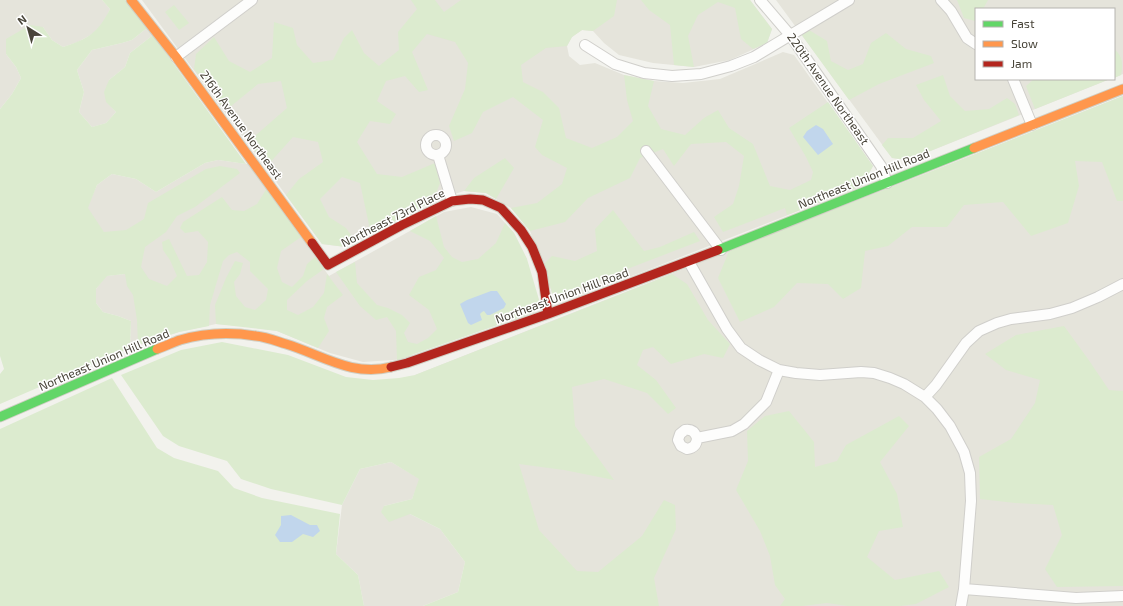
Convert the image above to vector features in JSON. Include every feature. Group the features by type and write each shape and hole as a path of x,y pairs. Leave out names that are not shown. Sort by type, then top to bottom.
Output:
{"street":[{"name":"216th Avenue Northeast","path":"131,0 176,57 328,265"},
{"path":"176,57 252,0"},
{"name":"220th Avenue Northeast","path":"760,0 790,35 881,166 887,183"},
{"path":"585,45 615,64 644,73 672,76 701,74 730,66 754,57 849,0"},
{"path":"941,0 952,11 967,38 975,43"},
{"path":"1013,80 1032,125"},
{"name":"Northeast Union Hill Road","path":"0,417 146,353 181,340 207,334 257,336 287,344 350,368 367,370 384,369 407,364 721,250 1123,89"},
{"path":"646,151 721,250"},
{"path":"438,155 452,201"},
{"name":"Northeast 73rd Place","path":"328,265 402,225 452,201 470,199 483,200 500,208 521,230 532,247 542,272 548,314"},
{"path":"689,262 727,329 741,348 759,360 779,370 796,373 874,373 904,384 924,397 937,409 950,426 964,452 970,473 971,501 964,589 961,606"},
{"path":"924,397 936,385 966,343 979,331 1011,319 1050,314 1072,308 1123,284"},
{"path":"698,438 732,431 744,424 766,402 779,370"},
{"path":"964,589 1076,598 1123,596"}],"shaded area":[{"path":"0,0 102,0 110,9 104,22 94,33 78,42 63,47 52,40 43,27 6,54 16,67 21,78 12,94 0,109"},
{"path":"142,0 750,0 772,29 767,43 730,60 694,67 653,63 619,55 604,43 593,31 582,30 572,37 567,46 569,56 580,65 595,63 624,75 654,81 683,83 720,79 783,52 794,55 873,166 862,186 567,300 552,293 530,231 511,208 486,193 464,191 433,201 346,247 322,244"},
{"path":"776,0 1123,0 1123,74 1115,78 1115,8 975,8 975,80 1108,80 908,160 892,158"},
{"path":"147,28 153,35 130,53 125,67 109,80 107,102 116,112 106,123 92,127 79,112 84,92 77,70 92,50 132,40"},
{"path":"1123,96 1123,606 499,606 415,375"},
{"path":"218,160 246,164 249,163 329,276 444,212 471,207 497,214 514,233 527,259 407,359 363,362 330,353 277,331 216,324 179,332 130,348 131,321 103,312 96,303 96,289 106,276 125,274 130,271 87,208 97,185 112,174 136,179 156,192 205,163"},
{"path":"391,462 420,479 412,499 384,506 410,514 440,529 465,562 458,592 423,606 364,606 358,575 336,554 342,505 360,469"}],"green space":[{"path":"102,0 125,0 147,28 132,40 92,50 77,70 84,92 79,112 92,127 106,123 116,112 106,102 104,92 109,80 125,67 130,53 153,35 246,164 218,160 205,163 156,192 136,179 112,174 97,185 88,208 104,232 126,230 144,219 148,203 206,169 220,166 237,169 240,173 195,207 177,216 166,232 145,247 141,267 149,279 167,286 177,276 170,260 163,250 162,242 169,239 187,276 199,275 207,262 208,242 198,231 185,233 180,228 183,222 222,197 232,210 244,211 257,204 267,188 301,237 281,251 277,268 282,282 292,287 303,276 307,264 315,257 324,269 307,281 287,300 287,310 298,315 313,307 324,293 327,274 343,295 327,307 324,318 329,331 318,348 277,331 216,324 215,305 235,261 243,263 240,274 234,282 236,296 245,307 255,310 266,300 268,289 250,271 250,262 237,252 229,255 223,261 210,305 209,326 179,332 138,345 137,320 133,295 127,286 125,274 107,276 96,289 96,303 103,312 131,321 130,348 0,404 0,374 4,369 0,356 0,109 12,94 21,78 16,67 6,54 6,39 30,25 43,27 52,40 63,47 79,41 91,34 106,17 110,9"},
{"path":"411,0 435,0 444,12 461,0 617,0 614,16 593,31 582,30 572,37 567,46 546,48 521,65 523,82 543,92 559,108 566,138 592,148 617,137 633,121 627,100 624,75 654,81 648,106 661,129 685,135 704,118 718,110 729,128 753,144 770,186 790,190 811,180 813,172 789,128 828,102 873,166 862,186 787,215 785,208 723,232 714,217 733,204 739,186 744,156 726,142 691,144 674,166 663,149 640,158 630,178 588,198 565,222 530,231 511,208 537,203 562,184 567,168 542,155 535,147 543,120 513,97 483,112 472,133 454,141 449,126 465,89 468,63 455,42 427,34 412,52 428,90 419,92 405,76 386,81 377,101 396,114 390,124 370,121 357,142 377,174 402,177 435,163 440,183 433,201 371,234 360,183 342,177 320,199 329,217 346,228 356,242 346,247 322,244 286,195 299,179 323,162 318,142 293,137 266,167 248,142 287,108 281,81 258,84 225,111 194,69 196,54 214,37 229,61 250,72 272,58 274,22 293,28 297,45 313,63 333,60 344,38 352,30 364,53 379,66 399,50 398,32 417,9"},
{"path":"641,0 750,0 772,29 767,43 753,49 741,39 735,8 718,2 698,15 688,36 694,67 674,65 670,25 649,10"},
{"path":"957,0 988,0 984,8 975,8 975,21 964,18"},
{"path":"174,5 189,23 179,30 165,12"},
{"path":"809,30 827,41 831,61 848,70 863,64 871,43 886,33 906,49 931,56 934,63 879,84 849,100 801,34"},
{"path":"1115,50 1121,57 1121,75 1115,78"},
{"path":"943,75 950,96 965,111 989,109 1007,98 1015,104 1019,115 908,160 892,158 882,145 888,138 913,138 941,121 924,100 916,85"},
{"path":"1033,80 1108,80 1035,109 1026,86"},
{"path":"1123,96 1123,201 1117,201 1102,162 1075,161 1079,186 1068,223 1031,236 1003,202 964,205 947,227 912,227 888,246 865,251 861,288 843,299 828,284 797,283 774,307 740,322 718,278 729,251"},
{"path":"505,158 514,168 496,199 486,193 464,191 474,178"},
{"path":"613,210 644,251 660,247 694,232 700,241 557,296 552,293 544,264 552,256 575,261 597,251 595,229"},
{"path":"436,216 444,247 452,257 462,262 478,259 496,243 505,223 514,233 527,259 540,303 535,312 397,360 396,331 387,317 376,320 360,306 336,272 355,262 357,283 377,305 388,308 402,315 410,323 404,333 408,342 417,344 428,338 437,329 429,310 409,295 419,277 436,270 444,258 430,241 410,231"},
{"path":"672,274 687,284 708,320 730,344 723,358 704,354 671,364 653,347 643,350 637,365 656,380 676,408 668,414 647,393 604,379 572,387 575,426 614,480 564,470 519,464 539,530 577,571 598,572 642,536 664,500 675,505 676,529 654,578 659,606 423,606 458,592 465,562 440,529 410,514 389,522 381,512 384,506 412,499 419,479 391,462 360,469 342,505 271,489 241,479 227,461 179,446 163,436 121,375 181,350 222,342 288,355 346,377 373,380 399,378 415,375"},
{"path":"1064,326 1109,390 1123,391 1123,586 1057,587 1045,569 1062,535 1053,505 980,499 979,457 1011,439 1035,403 1040,380 1006,370 985,354 1016,335"},
{"path":"112,378 157,448 174,458 218,471 234,488 262,498 340,514 336,554 358,575 364,606 0,606 0,429"},
{"path":"789,411 814,442 815,467 837,461 846,445 899,416 909,426 880,462 897,494 903,527 879,531 867,557 895,580 939,571 949,587 916,604 900,606 848,606 827,603 802,606 780,606 785,599 775,585 770,556 760,531 736,490 748,461 747,431 765,416"}],"water":[{"path":"816,125 823,129 833,144 818,155 803,137 807,131"},
{"path":"491,291 497,291 506,304 504,308 490,315 487,315 484,311 482,312 480,314 482,320 471,325 468,323 460,304"},
{"path":"291,515 310,525 317,525 320,531 313,537 303,534 292,542 280,542 275,535 281,525 281,516"}],"traffic: fast":[{"path":"718,250 974,148"},
{"path":"0,417 157,349"}],"traffic: slow":[{"path":"131,0 176,57 312,243"},
{"path":"974,148 1123,89"},
{"path":"157,349 180,340 199,336 237,334 271,339 350,367 363,369 391,367"}],"traffic: jam":[{"path":"312,243 328,265 402,225 452,201 470,199 483,200 501,208 521,230 532,247 542,272 548,314"},
{"path":"391,367 407,363 548,314 718,250"}]}
